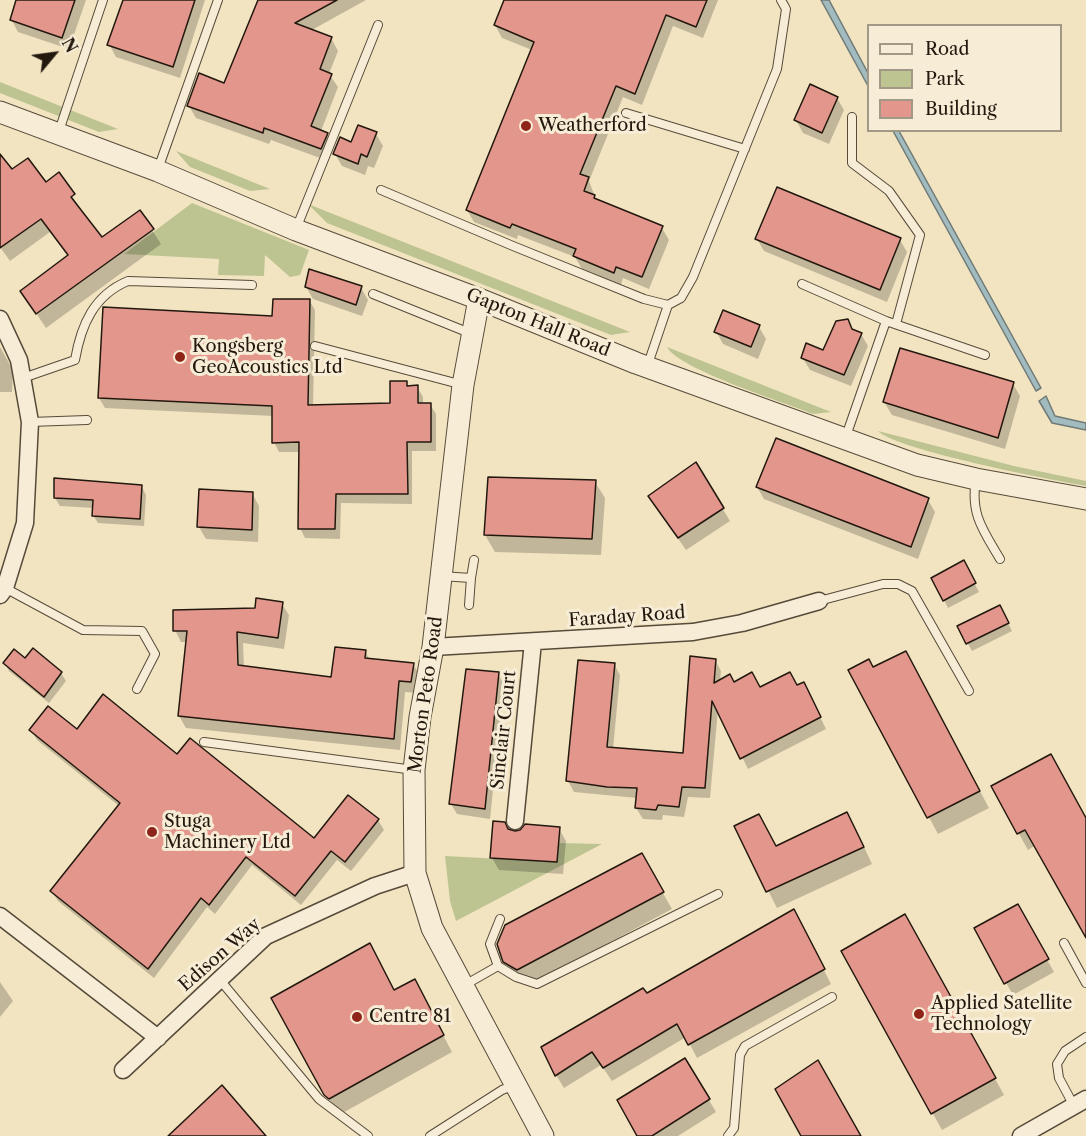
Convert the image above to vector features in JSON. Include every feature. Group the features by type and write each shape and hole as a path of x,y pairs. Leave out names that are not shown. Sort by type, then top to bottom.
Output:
{"street":[{"name":"Gapton Hall Road","path":"0,112 158,171 296,230 479,299 647,368 917,465 976,479 1086,499"},
{"name":"Morton Peto Road","path":"479,299 463,385 433,647 420,717 414,770 415,873 432,928 543,1136"},
{"path":"0,319 19,360 30,422 25,523 3,592"},
{"name":"Faraday Road","path":"433,647 693,632 742,623 819,601"},
{"name":"Sinclair Court","path":"514,821 533,642"},
{"name":"Edison Way","path":"123,1070 266,936 375,886 415,873"},
{"path":"0,915 158,1038"},
{"path":"1021,1136 1080,1103"}],"lane":[{"path":"58,134 103,0"},
{"path":"158,171 218,0"},
{"path":"381,189 524,251 644,299 668,305 681,298 693,277 777,69 786,9 781,0"},
{"path":"296,230 378,25"},
{"path":"626,113 745,149"},
{"path":"852,117 852,163 889,191 920,235 896,324"},
{"path":"23,378 75,360 78,339 96,305 112,288 128,281 252,285"},
{"path":"802,284 886,321 985,355"},
{"path":"373,294 472,334"},
{"path":"647,368 668,305"},
{"path":"845,439 886,321"},
{"path":"315,346 463,385"},
{"path":"30,422 87,420"},
{"path":"976,479 973,499 978,521 1000,559"},
{"path":"469,604 474,560"},
{"path":"441,576 471,578"},
{"path":"819,601 883,584 898,584 912,591 969,691"},
{"path":"3,592 83,630 142,631 155,654 137,689"},
{"path":"204,742 414,770"},
{"path":"500,919 490,944 498,966 516,977 537,984 718,894"},
{"path":"1064,943 1086,983"},
{"path":"462,986 498,966"},
{"path":"220,980 319,1099 368,1136"},
{"path":"728,1136 734,1128 740,1055 745,1046 832,997"},
{"path":"1080,1103 1059,1078 1057,1064 1065,1051 1086,1037"},
{"path":"430,1136 502,1090 516,1085"}],"green space":[{"path":"0,82 118,129 99,132 0,93"},
{"path":"176,151 270,189 250,191 190,167"},
{"path":"192,203 309,250 300,275 290,277 265,255 264,276 218,275 219,259 124,254"},
{"path":"308,204 630,332 611,335 327,223"},
{"path":"667,347 831,412 813,414 734,385 675,356"},
{"path":"878,431 1014,466 1086,481 1086,486 943,455 891,439"},
{"path":"559,843 602,844 456,921 450,901 445,856 557,862"}],"water":[{"path":"821,0 829,0 867,71 867,84"},
{"path":"894,132 900,132 1041,388 1036,391"},
{"path":"1046,396 1055,416 1086,423 1086,430 1052,423 1039,401"}],"building":[{"path":"16,0 75,0 62,38 10,20"},
{"path":"123,0 195,0 173,67 107,45"},
{"path":"258,0 337,0 295,23 332,37 320,69 332,74 311,126 328,133 321,149 264,128 263,133 187,106 199,73 224,83"},
{"path":"504,0 707,0 696,27 666,15 635,94 616,86 580,174 589,177 584,191 595,195 594,198 663,226 642,277 616,267 614,273 573,256 576,249 512,224 510,228 466,210 534,42 494,25"},
{"path":"810,84 838,97 822,133 794,120"},
{"path":"358,125 377,132 367,157 361,154 358,164 333,154 340,137 351,142"},
{"path":"0,154 12,169 28,158 46,182 59,172 75,194 71,197 102,237 140,210 154,229 36,314 20,291 68,255 41,219 0,248"},
{"path":"777,187 901,238 880,290 755,239"},
{"path":"309,269 362,286 356,305 305,287"},
{"path":"273,299 310,299 308,405 390,403 390,381 407,381 407,386 418,385 418,403 431,403 431,442 407,442 408,494 336,494 335,529 298,529 299,442 272,443 272,406 98,398 103,307 272,316"},
{"path":"723,310 760,325 751,347 714,332"},
{"path":"848,319 852,329 862,333 844,375 801,358 806,343 823,350 836,321"},
{"path":"900,348 1014,382 998,438 883,402"},
{"path":"776,438 929,498 911,547 756,487"},
{"path":"696,462 724,508 678,538 648,496"},
{"path":"488,477 596,480 592,539 484,535"},
{"path":"54,478 142,485 140,519 92,516 93,500 54,498"},
{"path":"199,489 253,492 252,530 197,527"},
{"path":"964,560 976,583 943,601 931,578"},
{"path":"256,598 283,602 278,638 237,632 238,665 331,677 335,647 366,650 365,658 414,663 411,682 399,681 394,739 178,716 187,631 173,631 173,610 255,608"},
{"path":"1000,605 1009,623 966,644 957,626"},
{"path":"33,648 62,672 44,697 3,663 14,649 25,658"},
{"path":"906,651 980,791 927,818 848,670 869,659 873,667"},
{"path":"690,656 716,659 714,683 730,674 734,682 752,672 760,687 790,672 797,685 804,682 821,717 740,759 712,701 705,788 682,787 679,807 658,805 656,810 635,808 637,788 607,787 566,781 578,660 615,663 607,747 683,753"},
{"path":"466,669 499,672 485,809 449,804"},
{"path":"103,694 177,754 190,738 314,838 348,795 379,819 345,862 331,851 295,896 246,857 209,905 201,898 148,969 50,891 120,803 29,730 48,706 77,729"},
{"path":"1051,754 1086,818 1086,938 1025,830 1017,834 991,786"},
{"path":"847,812 864,847 766,892 734,826 759,814 776,846"},
{"path":"493,821 505,822 508,829 515,831 520,830 525,824 560,827 557,862 490,858"},
{"path":"642,853 664,892 517,970 503,962 497,944 505,925"},
{"path":"1018,904 1049,959 1004,984 974,928"},
{"path":"794,909 825,969 688,1045 677,1024 603,1068 592,1052 555,1076 541,1047 643,988 647,993"},
{"name":"Applied Satellite Technology","path":"905,914 996,1078 931,1114 841,951"},
{"name":"Centre 81","path":"370,943 394,990 415,979 444,1035 329,1099 324,1095 271,998"},
{"path":"685,1058 710,1099 652,1136 637,1136 617,1100"},
{"path":"818,1060 861,1136 801,1136 775,1089"},
{"path":"222,1085 266,1136 168,1136"}],"place":[{"name":"Weatherford","path":"526,126"},
{"name":"Kongsberg GeoAcoustics Ltd","path":"180,357"},
{"name":"Stuga Machinery Ltd","path":"152,832"},
{"name":"Applied Satellite Technology","path":"919,1014"},
{"name":"Centre 81","path":"357,1017"}]}
